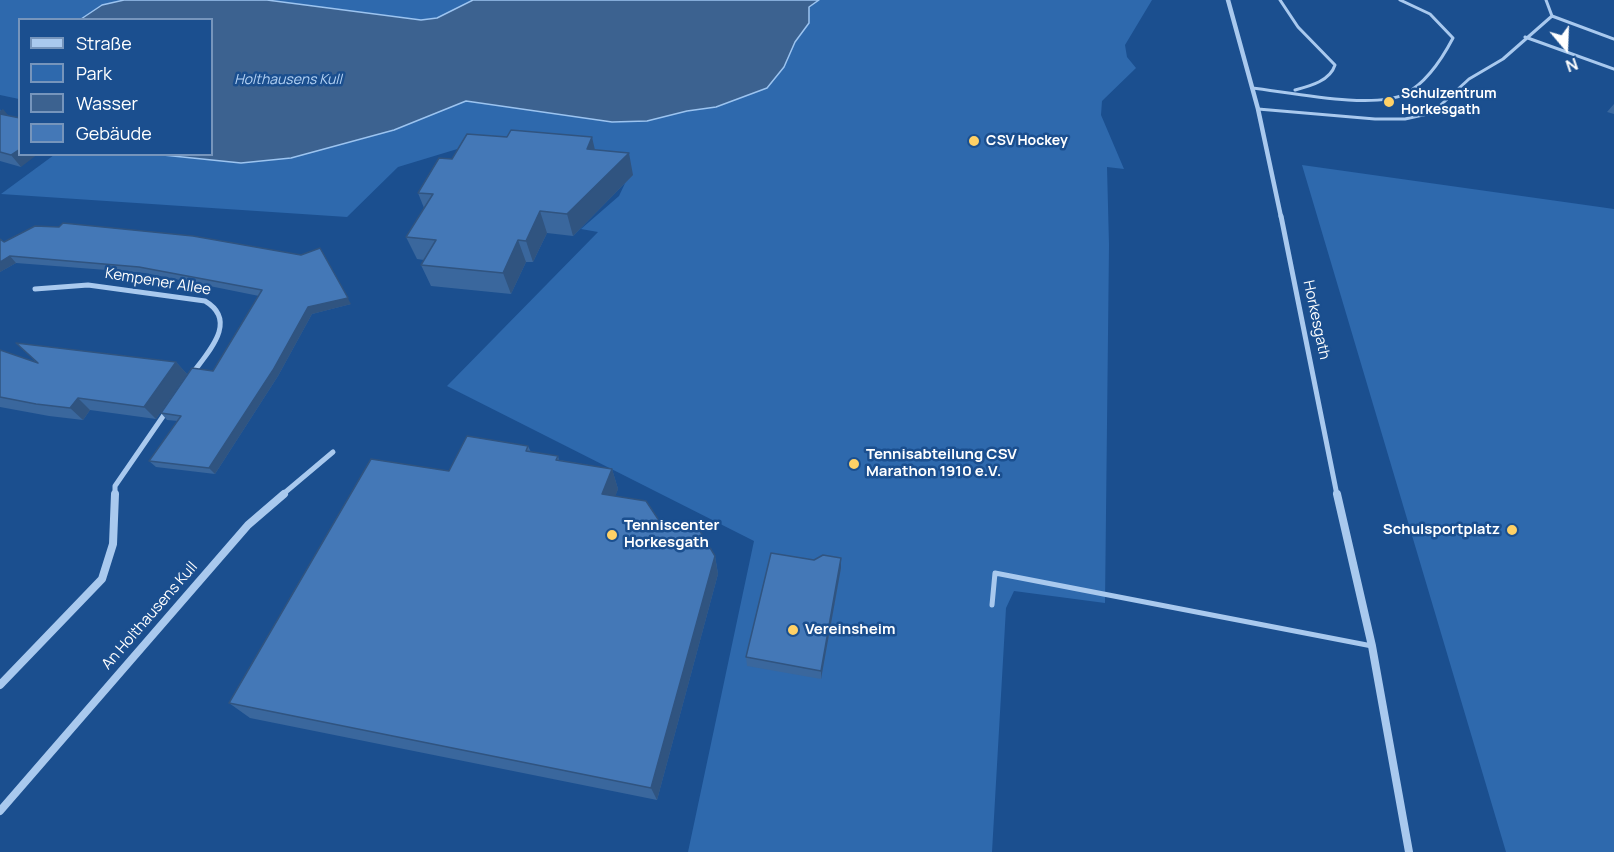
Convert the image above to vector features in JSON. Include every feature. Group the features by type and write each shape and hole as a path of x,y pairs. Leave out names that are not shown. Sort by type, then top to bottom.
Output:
{"street":[{"name":"Horkesgath","path":"1228,0 1258,109 1303,318 1339,506 1372,646 1409,852"},
{"name":"Kempener Allee","path":"35,289 88,285 205,301 215,305 221,313 218,338 185,384"},
{"path":"0,685 102,579 113,544 115,486 172,402"},
{"name":"An Holthausens Kull","path":"0,811 248,525 333,452"}],"lane":[{"path":"1280,0 1300,30 1335,65 1333,72 1314,85 1285,91"},
{"path":"1252,88 1375,98 1396,97 1406,92 1444,57 1453,38 1447,27 1428,11 1400,0"},
{"path":"1546,0 1551,16"},
{"path":"1258,109 1376,119 1406,119 1432,113 1468,79 1503,59 1551,16"},
{"path":"1551,16 1614,39"},
{"path":"1525,37 1614,69"},
{"path":"992,605 995,573 1372,646"}],"green space":[{"path":"0,0 124,0 102,5 82,18 18,18 18,99 0,95"},
{"path":"267,0 473,0 437,18 421,20"},
{"name":"Tennisabteilung CSV Marathon 1910 e.V.","path":"819,0 1152,0 1125,45 1127,57 1136,68 1102,101 1101,115 1124,169 1107,167 1109,245 1105,603 1014,591 1006,608 992,852 688,852 754,541 447,386 598,232 581,229 619,196 629,175 487,140 398,167 347,217 1,194 53,156 173,156 241,163 355,141 394,130 466,101 612,122 716,107 767,88 784,67 795,42 809,23 809,7"},
{"name":"Schulsportplatz","path":"1302,165 1614,209 1614,852 1506,852"}],"water":[{"name":"Holthausens Kull","path":"124,0 267,0 421,20 437,18 473,0 819,0 809,7 809,23 795,42 784,67 767,88 716,107 687,111 647,121 612,122 466,101 394,130 291,158 241,163 173,156 213,156 213,18 82,18 102,5"}],"building":[{"path":"0,114 18,118 18,150 11,155 0,152"},
{"path":"511,130 592,137 587,149 629,153 567,214 540,211 526,241 518,240 503,273 421,265 436,240 406,237 433,194 418,193 439,158 452,159 467,134 507,137"},
{"path":"63,223 193,236 301,255 320,248 348,298 308,307 273,370 209,468 149,461 181,416 161,413 192,368 213,371 262,290 139,267 10,256 0,262 0,239 4,242 35,226 59,227"},
{"path":"16,343 176,362 144,407 78,398 70,408 36,404 0,397 0,350 38,363"},
{"path":"467,436 528,446 526,451 558,456 556,460 612,469 602,494 646,501 662,525 700,531 715,556 651,788 229,703 371,459 449,471"},
{"name":"Vereinsheim","path":"771,553 814,560 823,555 841,558 821,671 746,657"}],"place":[{"name":"Schulzentrum Horkesgath","path":"1389,102"},
{"name":"CSV Hockey","path":"974,141"},
{"name":"Tennisabteilung CSV Marathon 1910 e.V.","path":"854,464"},
{"name":"Schulsportplatz","path":"1512,530"},
{"name":"Tenniscenter Horkesgath","path":"612,535"},
{"name":"Vereinsheim","path":"793,630"}]}
